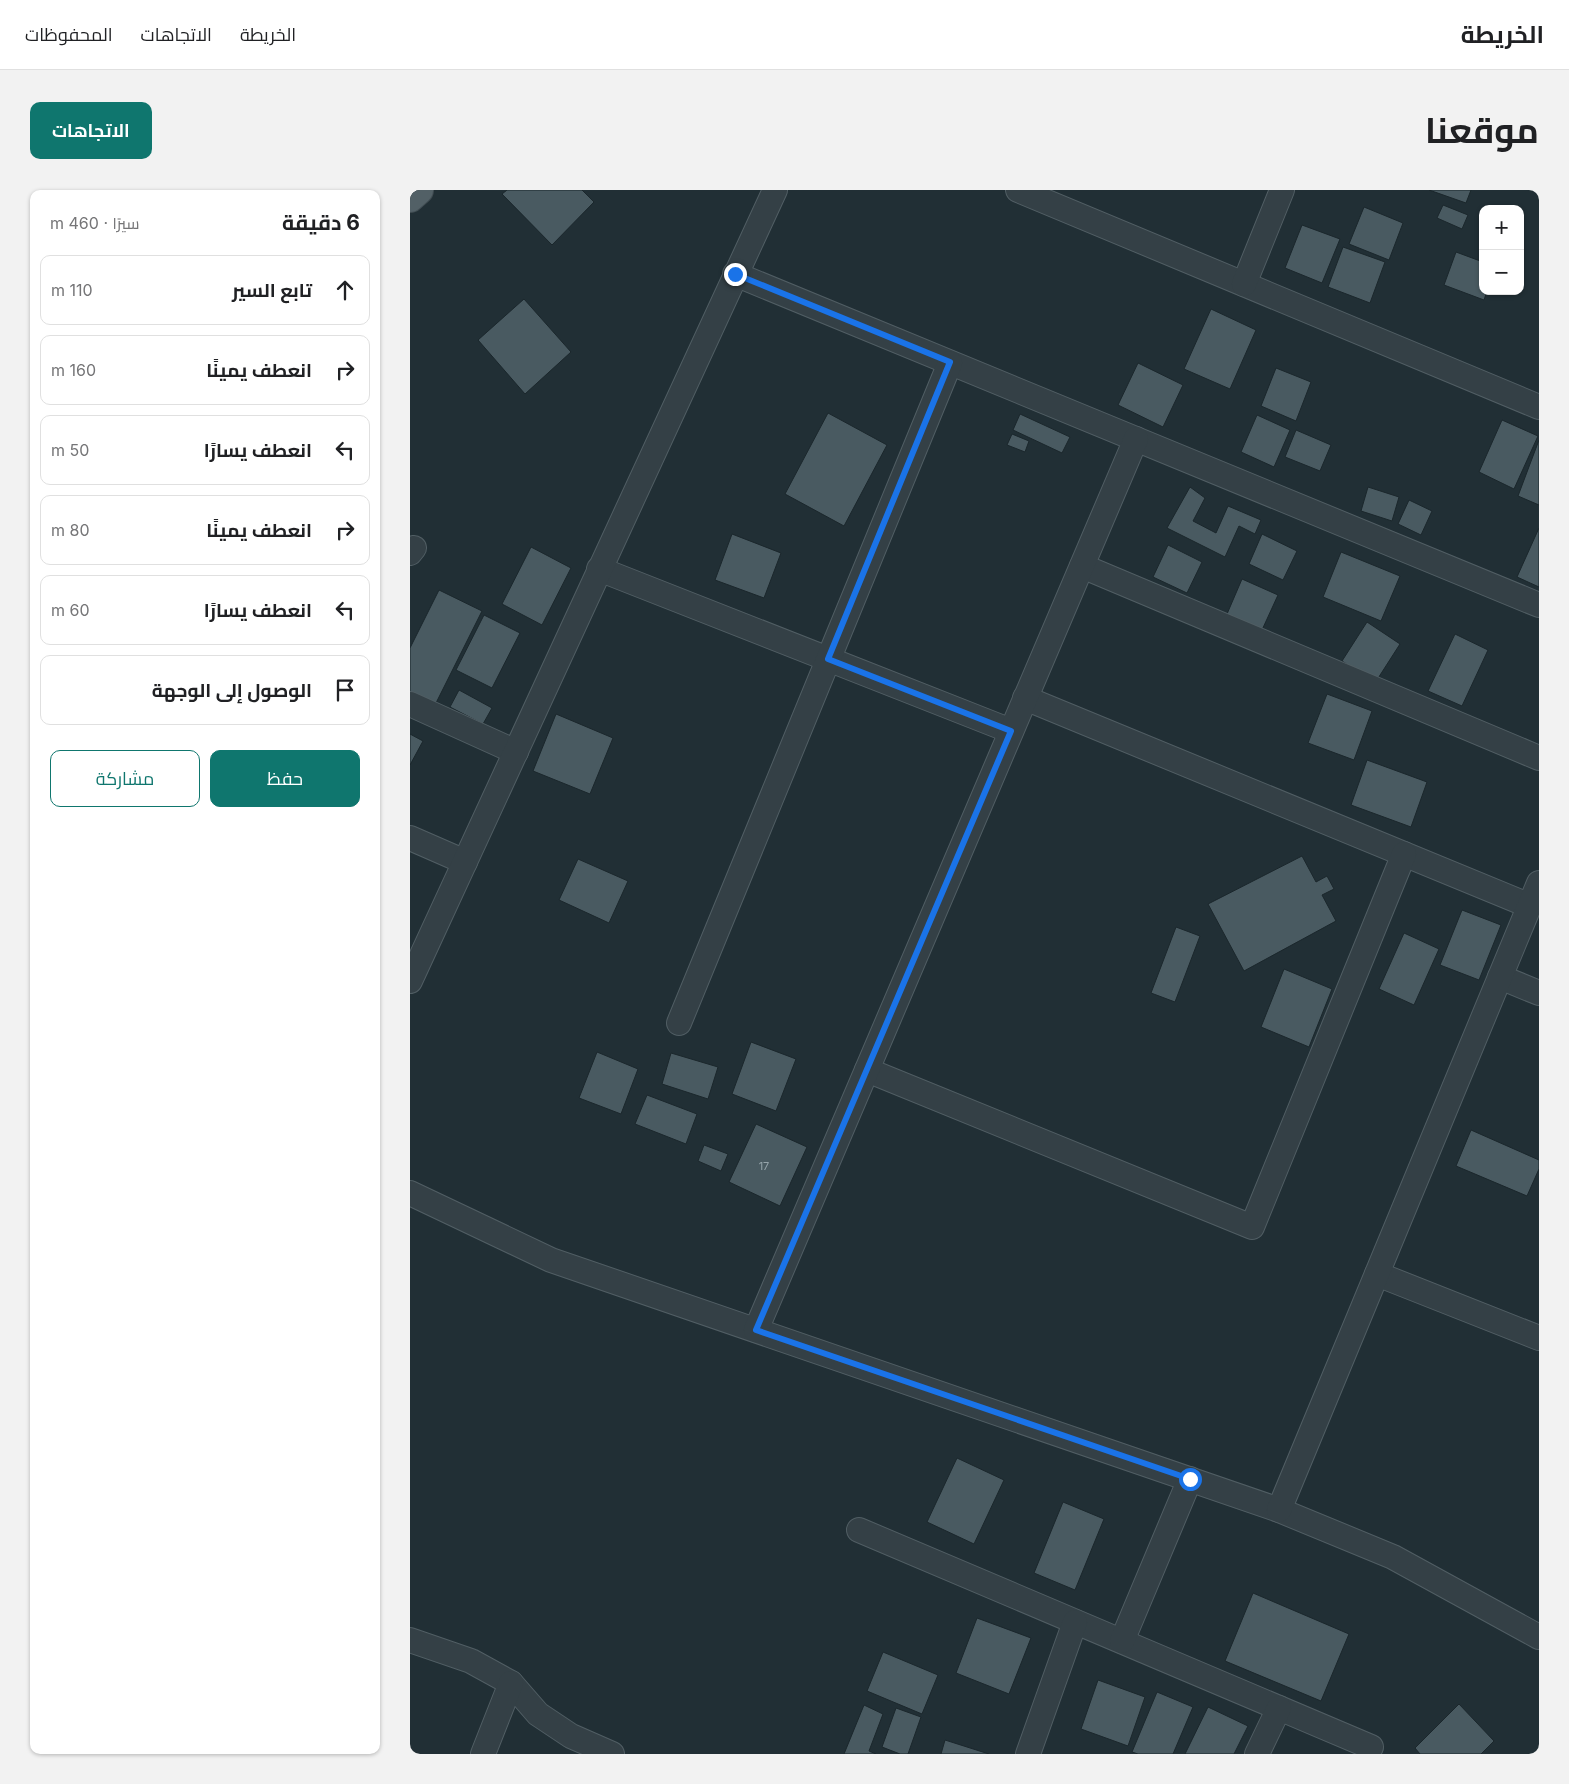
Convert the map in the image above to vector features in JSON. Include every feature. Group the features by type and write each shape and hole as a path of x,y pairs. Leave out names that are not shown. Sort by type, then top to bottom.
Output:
{"main road":[{"path":"410,198 419,190"}],"street":[{"path":"410,981 775,190"},
{"path":"1018,190 1539,407"},
{"path":"1244,284 1282,190"},
{"path":"735,274 1539,605"},
{"path":"679,1023 950,362"},
{"path":"756,1330 1136,439"},
{"path":"1082,566 1539,758"},
{"path":"599,569 1011,731"},
{"path":"1025,698 1530,906"},
{"path":"410,704 516,752"},
{"path":"410,838 465,862"},
{"path":"867,1070 1252,1227 1404,854"},
{"path":"1279,1510 1539,883"},
{"path":"1500,977 1539,994"},
{"path":"410,1193 551,1260 1279,1510 1393,1557 1539,1637"},
{"path":"1377,1274 1539,1338"},
{"path":"1122,1641 1190,1479"},
{"path":"858,1530 1371,1747"},
{"path":"1028,1754 1076,1622"},
{"path":"410,1640 471,1660 511,1683 538,1714 571,1736 612,1754"},
{"path":"483,1754 511,1683"},
{"path":"1257,1754 1279,1708"}],"building":[{"path":"507,190 582,190 594,202 552,245 502,194"},
{"path":"1429,190 1471,190 1466,203"},
{"path":"1443,205 1468,215 1462,229 1437,218"},
{"path":"1364,207 1403,223 1389,260 1349,244"},
{"path":"1302,225 1340,239 1322,283 1285,268"},
{"path":"1343,247 1385,262 1370,303 1328,287"},
{"path":"1456,252 1479,261 1479,295 1486,295 1484,300 1444,285"},
{"path":"524,299 571,352 525,394 478,340"},
{"path":"1211,309 1256,330 1230,389 1184,369"},
{"path":"1138,363 1183,385 1163,427 1118,405"},
{"path":"1276,368 1311,382 1296,421 1261,406"},
{"path":"828,413 887,445 844,526 785,494"},
{"path":"1020,414 1070,437 1062,453 1013,430"},
{"path":"1257,415 1290,430 1274,467 1241,452"},
{"path":"1502,420 1538,436 1514,489 1479,472"},
{"path":"1296,430 1331,445 1320,471 1285,457"},
{"path":"1012,434 1029,441 1025,452 1007,445"},
{"path":"1539,440 1539,505 1518,496"},
{"path":"1190,487 1205,498 1193,521 1216,533 1228,506 1261,520 1255,534 1239,526 1225,557 1167,528"},
{"path":"1368,487 1399,497 1392,521 1361,511"},
{"path":"1409,500 1432,511 1421,535 1398,524"},
{"path":"1539,528 1539,587 1517,577"},
{"path":"732,534 781,553 764,598 715,580"},
{"path":"1262,534 1297,551 1283,580 1249,564"},
{"path":"1168,545 1202,562 1187,593 1153,577"},
{"path":"531,547 571,568 542,625 502,604"},
{"path":"1341,552 1400,576 1381,621 1323,597"},
{"path":"1242,579 1278,595 1262,630 1227,614"},
{"path":"439,590 482,611 434,707 410,695 410,648"},
{"path":"484,615 520,633 492,688 456,670"},
{"path":"1367,622 1400,644 1375,683 1342,661"},
{"path":"1455,634 1488,650 1462,706 1428,691"},
{"path":"459,690 492,708 483,724 450,707"},
{"path":"1327,694 1372,711 1354,760 1308,743"},
{"path":"556,714 613,738 590,794 533,771"},
{"path":"410,734 423,741 410,765"},
{"path":"1367,760 1427,782 1411,827 1351,805"},
{"path":"1302,856 1316,882 1327,876 1334,889 1322,895 1336,921 1244,971 1208,904"},
{"path":"578,859 628,881 609,923 559,900"},
{"path":"1462,910 1501,925 1479,980 1440,965"},
{"path":"1176,927 1200,936 1175,1002 1151,993"},
{"path":"1404,933 1439,949 1414,1005 1379,989"},
{"path":"1284,969 1332,989 1309,1047 1261,1027"},
{"path":"751,1042 796,1059 776,1111 732,1094"},
{"path":"597,1052 638,1069 621,1114 579,1098"},
{"path":"671,1053 718,1067 708,1099 662,1084"},
{"path":"647,1095 697,1114 686,1144 635,1124"},
{"path":"756,1124 807,1147 780,1206 729,1182"},
{"path":"1471,1130 1539,1160 1539,1169 1527,1196 1456,1166"},
{"path":"704,1145 728,1154 721,1171 698,1161"},
{"path":"957,1458 1004,1480 974,1544 927,1522"},
{"path":"1063,1502 1104,1519 1075,1590 1034,1573"},
{"path":"1253,1593 1349,1634 1321,1701 1225,1661"},
{"path":"977,1618 1031,1638 1009,1694 956,1673"},
{"path":"883,1652 938,1675 922,1714 867,1691"},
{"path":"1098,1680 1145,1697 1128,1746 1081,1729"},
{"path":"1157,1692 1193,1707 1173,1754 1138,1754 1132,1752"},
{"path":"1459,1704 1494,1741 1481,1754 1420,1754 1415,1748"},
{"path":"864,1705 883,1714 869,1751 876,1754 844,1754"},
{"path":"1208,1707 1248,1726 1234,1754 1185,1754"},
{"path":"896,1708 921,1717 908,1754 900,1754 882,1747"},
{"path":"945,1740 989,1754 941,1754"}],"route":[{"path":"735,274 950,362 828,659 1011,731 756,1330 1190,1479"}]}
